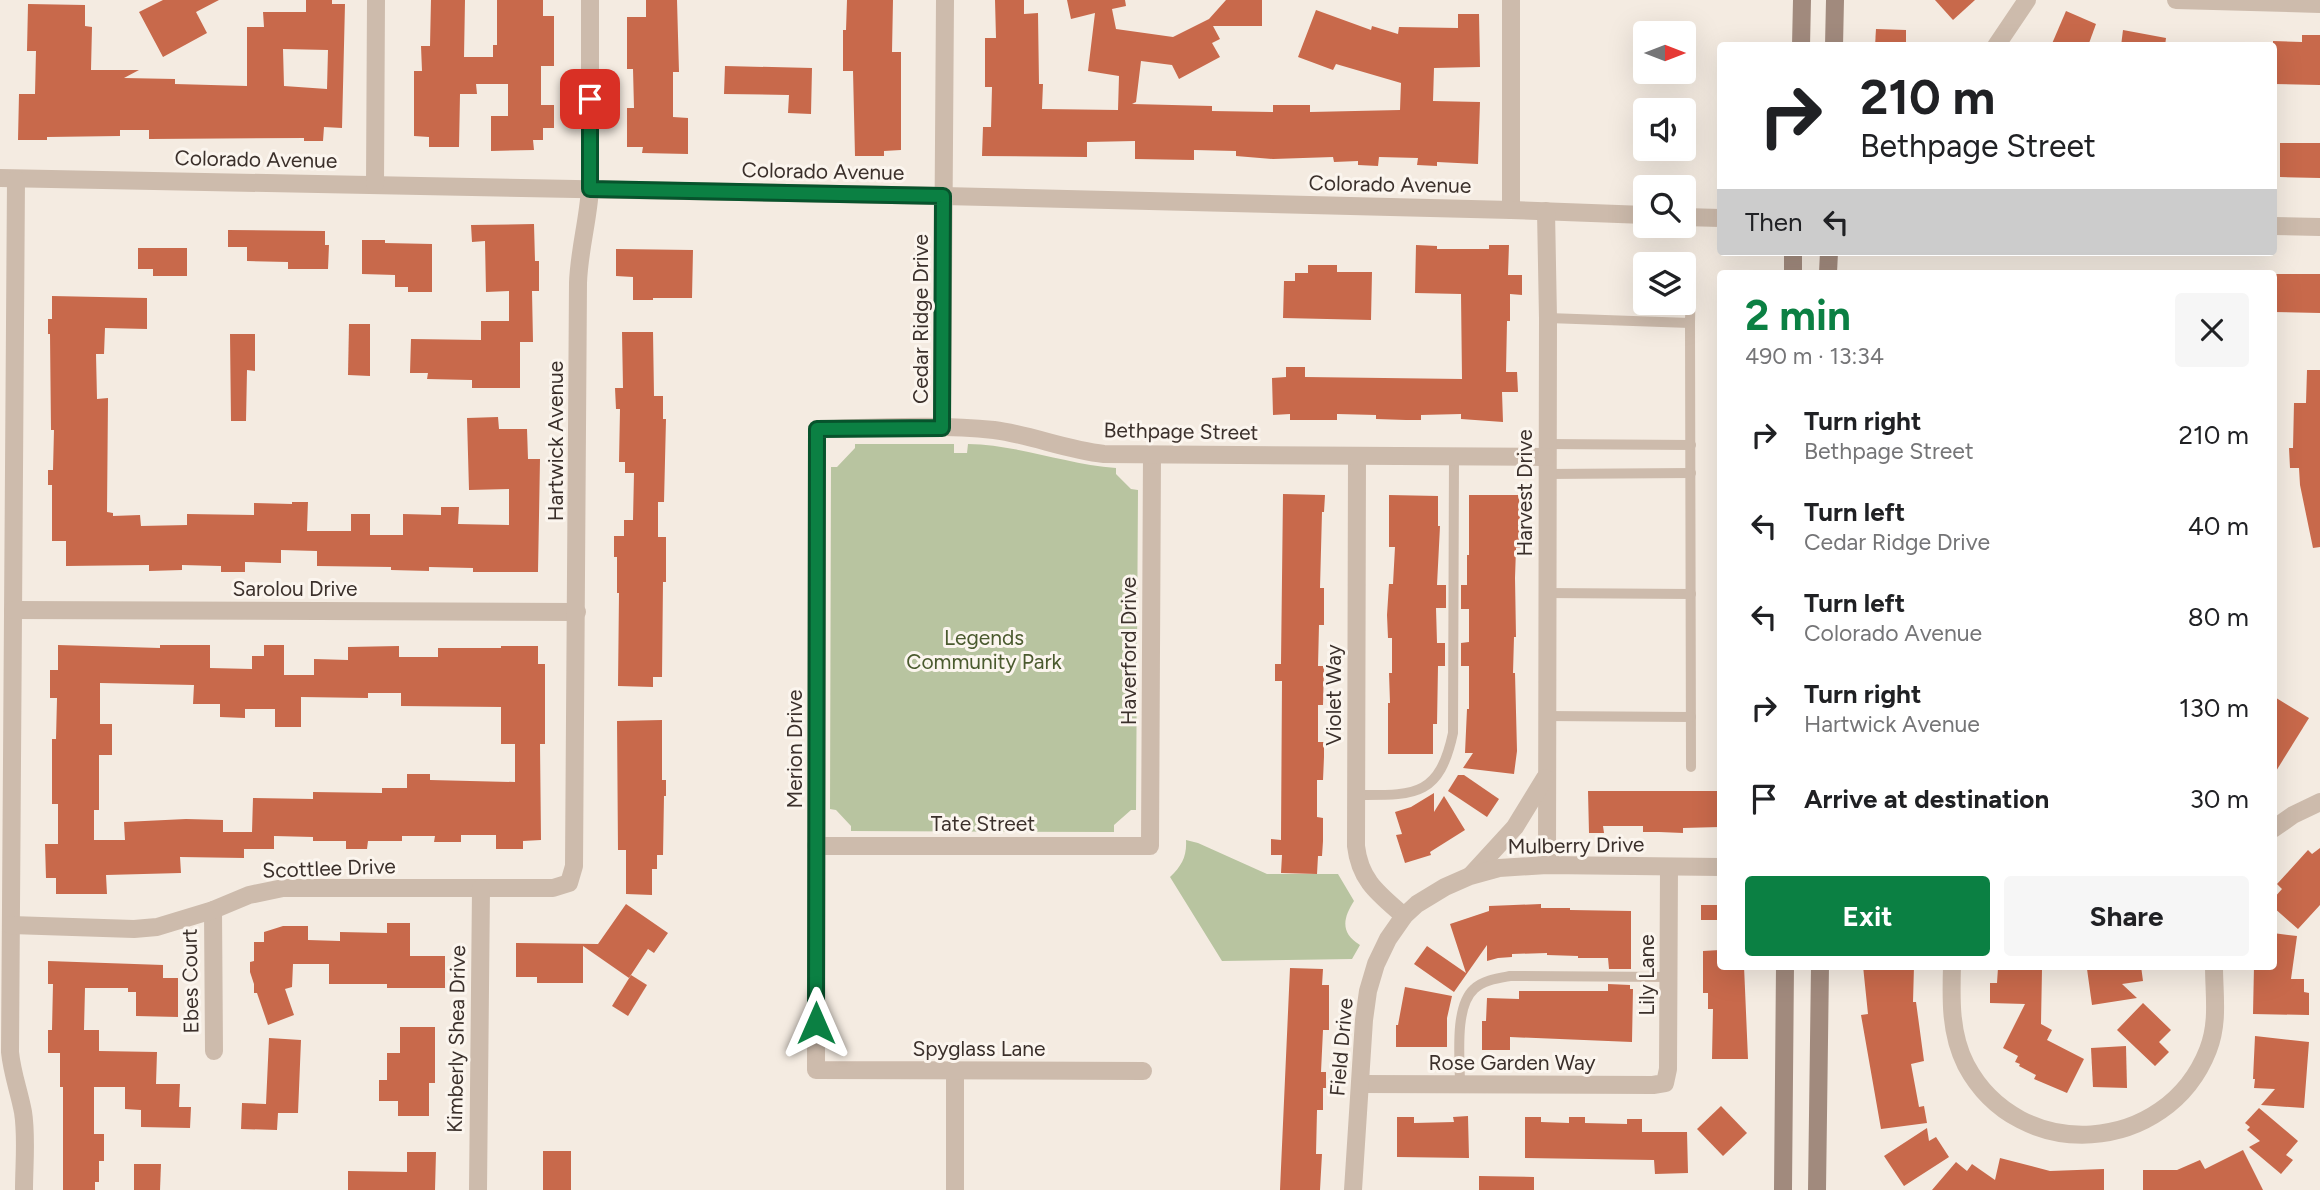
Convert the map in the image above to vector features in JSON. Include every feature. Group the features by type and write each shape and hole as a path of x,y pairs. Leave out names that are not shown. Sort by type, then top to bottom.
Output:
{"street":[{"path":"375,184 376,0"},
{"name":"Hartwick Avenue","path":"569,883 574,866 578,282 590,189 590,0"},
{"name":"Cedar Ridge Drive","path":"942,428 945,0"},
{"path":"1511,0 1511,210"},
{"path":"1801,42 1802,0"},
{"path":"1834,42 1835,0"},
{"path":"1999,42 2027,0"},
{"path":"2177,0 2320,4"},
{"path":"8,178 13,610 10,1052 11,1070 24,1126 24,1190"},
{"name":"Colorado Avenue","path":"8,178 943,196 1633,215"},
{"name":"Harvest Drive","path":"1546,211 1547,865"},
{"path":"1696,217 1717,218"},
{"path":"2277,226 2320,227"},
{"name":"Bethpage Street","path":"817,429 942,428 1010,433 1097,454 1546,458"},
{"name":"Merion Drive","path":"816,1070 817,429"},
{"name":"Haverford Drive","path":"1150,846 1152,455"},
{"name":"Violet Way","path":"1357,456 1358,864 1364,877 1404,916"},
{"name":"Sarolou Drive","path":"13,610 577,612"},
{"path":"1470,876 1516,827 1547,775"},
{"path":"2277,826 2320,802"},
{"name":"Tate Street","path":"816,846 1150,846"},
{"name":"Mulberry Drive","path":"1404,916 1417,904 1470,876 1499,868 1547,865 1717,867"},
{"name":"Lily Lane","path":"1665,1083 1668,1069 1669,867"},
{"name":"Scottlee Drive","path":"11,925 134,929 157,927 213,910 249,895 283,888 553,888 569,883"},
{"name":"Kimberly Shea Drive","path":"478,1190 481,888"},
{"name":"Ebes Court","path":"213,910 214,1051"},
{"name":"Field Drive","path":"1353,1190 1368,991 1376,964 1388,939 1404,916"},
{"path":"1783,1190 1785,970"},
{"path":"1817,1190 1820,970"},
{"path":"1952,970 1952,1015 1957,1040 1966,1065 1982,1087 2001,1107 2022,1120 2046,1130 2082,1135 2108,1134 2144,1121 2166,1107 2186,1088 2202,1063 2213,1035 2216,1005 2214,970"},
{"name":"Spyglass Lane","path":"816,1070 1143,1071"},
{"path":"955,1070 955,1190"},
{"name":"Rose Garden Way","path":"1360,1084 1665,1083"}],"lane":[{"path":"1690,315 1691,767"},
{"path":"1548,318 1690,324"},
{"path":"1546,458 1691,445"},
{"path":"1356,795 1405,795 1423,787 1438,775 1448,755 1453,733 1454,457"},
{"path":"1546,458 1691,473"},
{"path":"1546,593 1690,594"},
{"path":"1546,716 1691,717"},
{"path":"1460,1084 1461,1021 1465,1003 1474,989 1491,980 1510,976 1668,977"}],"green space":[{"name":"Legends Community Park","path":"855,444 954,444 954,453 967,453 968,444 987,445 1116,468 1116,474 1131,489 1138,490 1136,810 1131,810 1114,825 1114,832 851,831 851,826 836,810 830,809 831,467 837,467 855,448"},
{"path":"1186,840 1267,874 1338,874 1354,901 1347,913 1345,925 1349,935 1360,945 1352,959 1222,961 1170,877 1183,860"}],"building":[{"path":"163,0 219,0 196,12 207,33 163,57 139,12"},
{"path":"306,0 332,0 332,4 345,4 342,128 324,127 323,141 304,141 304,138 149,139 149,130 120,130 120,136 18,140 19,94 35,94 36,51 27,51 28,4 85,5 85,26 92,27 91,70 139,70 124,78 175,79 175,84 247,86 247,27 264,27 263,12 306,12","holes":["283,49 328,50 327,89 284,86"]},
{"path":"431,0 465,0 464,57 493,57 493,45 497,45 497,0 543,0 543,16 554,16 554,66 541,66 541,105 554,105 554,128 543,128 543,140 533,140 534,150 491,151 491,116 508,116 508,84 476,84 477,94 460,94 459,147 429,147 429,137 414,136 414,71 422,71 421,46 430,46"},
{"path":"646,0 677,0 679,72 673,72 673,117 688,118 688,154 642,153 643,147 627,147 627,108 634,108 633,69 627,69 627,17 646,17"},
{"path":"847,0 893,0 892,52 901,52 901,150 884,151 884,156 855,156 853,71 843,71 843,30 846,30"},
{"path":"995,0 1024,0 1024,14 1038,13 1042,109 1118,110 1119,76 1088,71 1095,13 1071,19 1067,0 1125,0 1126,6 1112,9 1116,29 1173,37 1209,19 1226,0 1262,0 1262,26 1213,26 1220,39 1212,43 1220,57 1179,79 1172,65 1141,61 1136,102 1132,104 1212,106 1212,111 1273,112 1273,105 1310,105 1310,112 1400,110 1401,83 1336,64 1333,70 1298,57 1316,10 1371,30 1372,26 1398,34 1399,27 1458,28 1458,14 1479,14 1480,67 1434,68 1433,101 1480,102 1478,164 1437,162 1437,166 1417,165 1418,158 1379,157 1378,166 1358,165 1358,161 1334,162 1333,157 1273,159 1236,156 1236,151 1194,150 1194,160 1135,159 1135,141 1087,142 1087,157 982,156 983,127 991,127 992,87 985,87 985,38 996,38"},
{"path":"1935,0 1975,0 1953,20"},
{"path":"2066,11 2096,24 2089,42 2053,42"},
{"path":"1876,29 1906,30 1906,42 1875,42"},
{"path":"2123,30 2166,38 2166,42 2122,42"},
{"path":"2302,35 2320,35 2320,85 2277,84 2277,42 2273,41 2302,42"},
{"path":"725,66 812,68 811,114 788,113 789,95 724,94"},
{"path":"2280,143 2320,143 2320,178 2280,177"},
{"path":"534,224 535,261 539,261 539,291 532,291 533,342 520,342 520,388 472,388 472,380 427,379 428,373 410,373 411,339 481,340 481,321 509,321 509,291 486,292 485,241 472,242 471,225"},
{"path":"228,230 325,231 325,245 329,245 328,269 288,269 288,262 247,261 247,247 228,247"},
{"path":"362,240 432,244 432,292 408,292 408,287 395,287 395,275 362,274"},
{"path":"1416,245 1437,246 1437,249 1489,249 1489,245 1509,245 1508,275 1522,275 1522,295 1510,294 1506,372 1517,372 1518,392 1502,392 1503,422 1461,419 1461,414 1421,415 1421,420 1376,419 1376,415 1337,414 1337,420 1290,420 1290,414 1273,415 1272,378 1286,377 1286,367 1305,367 1305,377 1462,379 1461,294 1415,293"},
{"path":"138,248 187,248 187,276 153,276 153,269 138,269"},
{"path":"616,249 693,250 692,298 633,300 633,277 616,276"},
{"path":"1308,265 1337,265 1337,272 1372,272 1371,320 1283,318 1284,281 1295,281 1295,273 1308,273"},
{"path":"2277,274 2320,274 2320,313 2277,312"},
{"path":"52,296 147,298 147,329 105,328 104,354 96,354 97,399 108,398 107,512 113,513 113,516 140,515 141,526 187,525 187,514 254,515 254,503 308,502 307,531 351,531 351,514 370,514 370,535 403,535 403,514 441,515 441,507 459,507 458,524 509,525 509,489 469,490 467,418 498,417 499,429 527,429 528,459 540,459 538,572 473,572 473,568 429,567 429,571 391,570 391,567 317,566 317,551 281,550 281,563 245,562 245,572 221,572 221,566 182,565 182,570 149,571 149,565 66,566 66,541 52,541 52,485 48,485 48,470 53,470 54,430 51,430 48,334 48,319 52,319"},
{"path":"349,324 370,324 370,376 348,375"},
{"path":"622,332 653,332 654,396 663,396 663,419 666,419 664,502 658,502 658,537 666,537 662,677 653,677 653,687 618,686 619,593 614,536 624,536 624,520 633,520 634,473 625,473 625,462 619,462 620,409 616,409 615,388 623,388"},
{"path":"230,334 255,334 255,371 247,370 246,421 231,421"},
{"path":"2307,370 2320,370 2320,547 2313,548 2299,468 2290,468 2289,448 2293,448 2294,403 2306,403"},
{"path":"1283,494 1325,495 1320,588 1324,588 1324,625 1319,625 1318,666 1324,666 1323,705 1318,705 1318,742 1324,742 1324,757 1323,780 1317,780 1317,817 1323,818 1323,841 1322,856 1318,856 1317,874 1281,873 1282,855 1271,855 1271,839 1281,840 1282,681 1275,681 1275,664 1281,664"},
{"path":"1389,495 1438,496 1440,526 1437,585 1446,585 1446,608 1436,608 1437,643 1445,643 1445,666 1438,666 1437,724 1433,724 1433,754 1388,754 1392,638 1388,638 1387,615 1389,584 1393,584 1395,547 1389,547"},
{"path":"1469,495 1519,495 1521,548 1516,548 1515,578 1516,637 1513,673 1517,751 1514,774 1463,768 1473,753 1465,753 1469,666 1461,666 1461,643 1469,642 1469,609 1461,609 1461,585 1467,585"},
{"path":"58,645 160,648 160,645 210,645 210,668 252,669 252,656 264,656 264,645 284,645 284,675 314,675 314,659 348,660 348,647 399,646 399,657 438,657 438,648 538,646 538,664 545,664 545,744 540,744 541,840 523,841 523,849 496,849 496,835 461,835 461,842 434,842 435,836 402,836 402,841 368,841 367,849 346,849 346,841 313,841 313,837 274,836 274,849 244,849 244,858 180,857 181,873 106,875 107,894 56,894 56,878 46,878 45,844 58,844 58,804 52,804 52,739 56,739 57,698 50,698 50,670 58,670","holes":["100,683 194,685 193,704 220,704 220,717 245,718 245,709 275,709 275,727 301,727 301,697 368,698 368,693 401,693 401,706 501,707 501,744 515,744 515,782 430,780 430,774 407,774 407,788 382,788 382,793 313,792 313,799 253,798 252,832 223,832 223,820 124,822 125,840 94,840 94,810 99,810 99,755 112,755 112,724 100,724"]},
{"path":"2277,698 2309,718 2277,770"},
{"path":"662,720 662,780 666,780 663,855 657,855 657,869 652,869 652,895 626,894 626,850 618,850 617,721"},
{"path":"1458,775 1464,775 1499,799 1487,817 1448,791"},
{"path":"1588,791 1717,791 1717,827 1683,828 1683,833 1643,832 1643,826 1603,826 1604,833 1589,833"},
{"path":"1434,793 1434,812 1444,796 1465,830 1430,852 1431,855 1405,863 1396,835 1402,834 1395,812 1411,807"},
{"path":"2320,848 2320,905 2298,929 2277,911 2277,895 2282,889 2277,884 2308,850 2312,854"},
{"path":"626,904 668,933 654,953 648,949 629,978 583,946 583,983 537,983 537,977 516,977 516,943 598,944"},
{"path":"1541,904 1541,908 1631,911 1631,969 1609,969 1608,958 1578,958 1547,953 1512,954 1512,957 1487,961 1487,945 1454,992 1414,964 1427,946 1466,973 1450,924 1489,911 1489,906"},
{"path":"1701,905 1717,905 1717,920 1701,920"},
{"path":"387,923 410,923 410,956 445,956 445,988 329,984 329,964 293,964 292,987 285,989 294,1015 268,1025 257,993 254,993 250,972 250,962 254,961 254,942 264,942 264,932 283,926 308,926 308,940 340,941 340,932 387,933"},
{"path":"2277,934 2297,936 2291,979 2304,979 2304,992 2309,993 2309,1015 2253,1014 2254,970 2277,970"},
{"path":"1717,950 1717,970 1744,970 1748,1059 1712,1059 1713,1009 1708,1009 1708,993 1703,993 1703,951"},
{"path":"48,961 163,965 163,978 178,978 178,1017 136,1016 136,992 128,992 128,988 85,988 84,1030 99,1030 99,1051 157,1052 156,1084 180,1084 179,1107 191,1107 190,1128 141,1127 141,1110 125,1109 125,1087 94,1087 94,1134 104,1134 104,1161 99,1161 99,1182 95,1182 95,1190 63,1190 63,1087 60,1087 60,1053 48,1053 48,1030 52,1030 53,984 48,984"},
{"path":"1290,968 1323,969 1322,985 1329,985 1329,1030 1323,1030 1321,1072 1326,1072 1326,1088 1323,1088 1323,1110 1317,1110 1316,1154 1322,1154 1320,1190 1280,1190"},
{"path":"1863,970 1914,970 1913,1002 1916,1002 1924,1061 1911,1064 1919,1107 1924,1106 1927,1123 1881,1129 1861,1015 1868,1014"},
{"path":"1998,970 2042,970 2041,1024 2052,1030 2047,1040 2084,1059 2067,1093 2034,1079 2036,1075 2015,1062 2018,1056 2003,1048 2025,1004 1990,1003 1990,983 1997,983"},
{"path":"2087,970 2142,970 2143,981 2122,984 2137,998 2092,1005"},
{"path":"631,975 647,985 628,1016 612,1006"},
{"path":"1608,984 1630,985 1630,989 1633,989 1632,1042 1510,1037 1510,1050 1482,1050 1482,1021 1486,1021 1487,998 1519,999 1519,991 1608,991"},
{"path":"1405,987 1452,996 1447,1018 1447,1047 1396,1047 1396,1025"},
{"path":"2143,1003 2171,1030 2159,1042 2169,1052 2155,1066 2117,1030"},
{"path":"400,1027 435,1027 435,1083 429,1083 429,1116 398,1116 398,1101 379,1101 379,1080 387,1080 387,1053 400,1053"},
{"path":"2255,1036 2309,1042 2304,1108 2261,1105 2275,1089 2254,1088"},
{"path":"269,1038 301,1040 298,1113 278,1113 277,1130 241,1129 242,1103 266,1104"},
{"path":"2126,1046 2127,1088 2093,1087 2091,1048"},
{"path":"1721,1106 1747,1133 1723,1156 1697,1129"},
{"path":"2259,1108 2298,1141 2286,1155 2293,1160 2281,1174 2249,1147 2260,1141 2247,1130 2250,1127 2245,1123"},
{"path":"1468,1116 1469,1158 1397,1157 1397,1117 1414,1117 1414,1123 1454,1122 1453,1117"},
{"path":"1525,1117 1541,1117 1541,1122 1569,1123 1569,1117 1585,1117 1585,1123 1627,1124 1627,1119 1642,1119 1642,1132 1687,1132 1688,1173 1655,1174 1654,1160 1525,1158"},
{"path":"1927,1128 1929,1141 1936,1137 1949,1157 1904,1186 1884,1156"},
{"path":"2243,1150 2263,1190 2143,1190 2143,1170 2177,1170 2200,1160 2205,1169"},
{"path":"543,1151 571,1151 571,1190 543,1190"},
{"path":"407,1152 436,1152 435,1190 348,1190 348,1171 407,1172"},
{"path":"2000,1158 2050,1171 2104,1169 2104,1190 1932,1190 1956,1162 1967,1171 1972,1164 1995,1180"},
{"path":"134,1164 161,1164 160,1190 134,1190"},
{"path":"1479,1176 1534,1177 1534,1190 1479,1190"}],"route":[{"path":"590,99 590,189 943,196 942,428 817,429 816,1023"}]}
